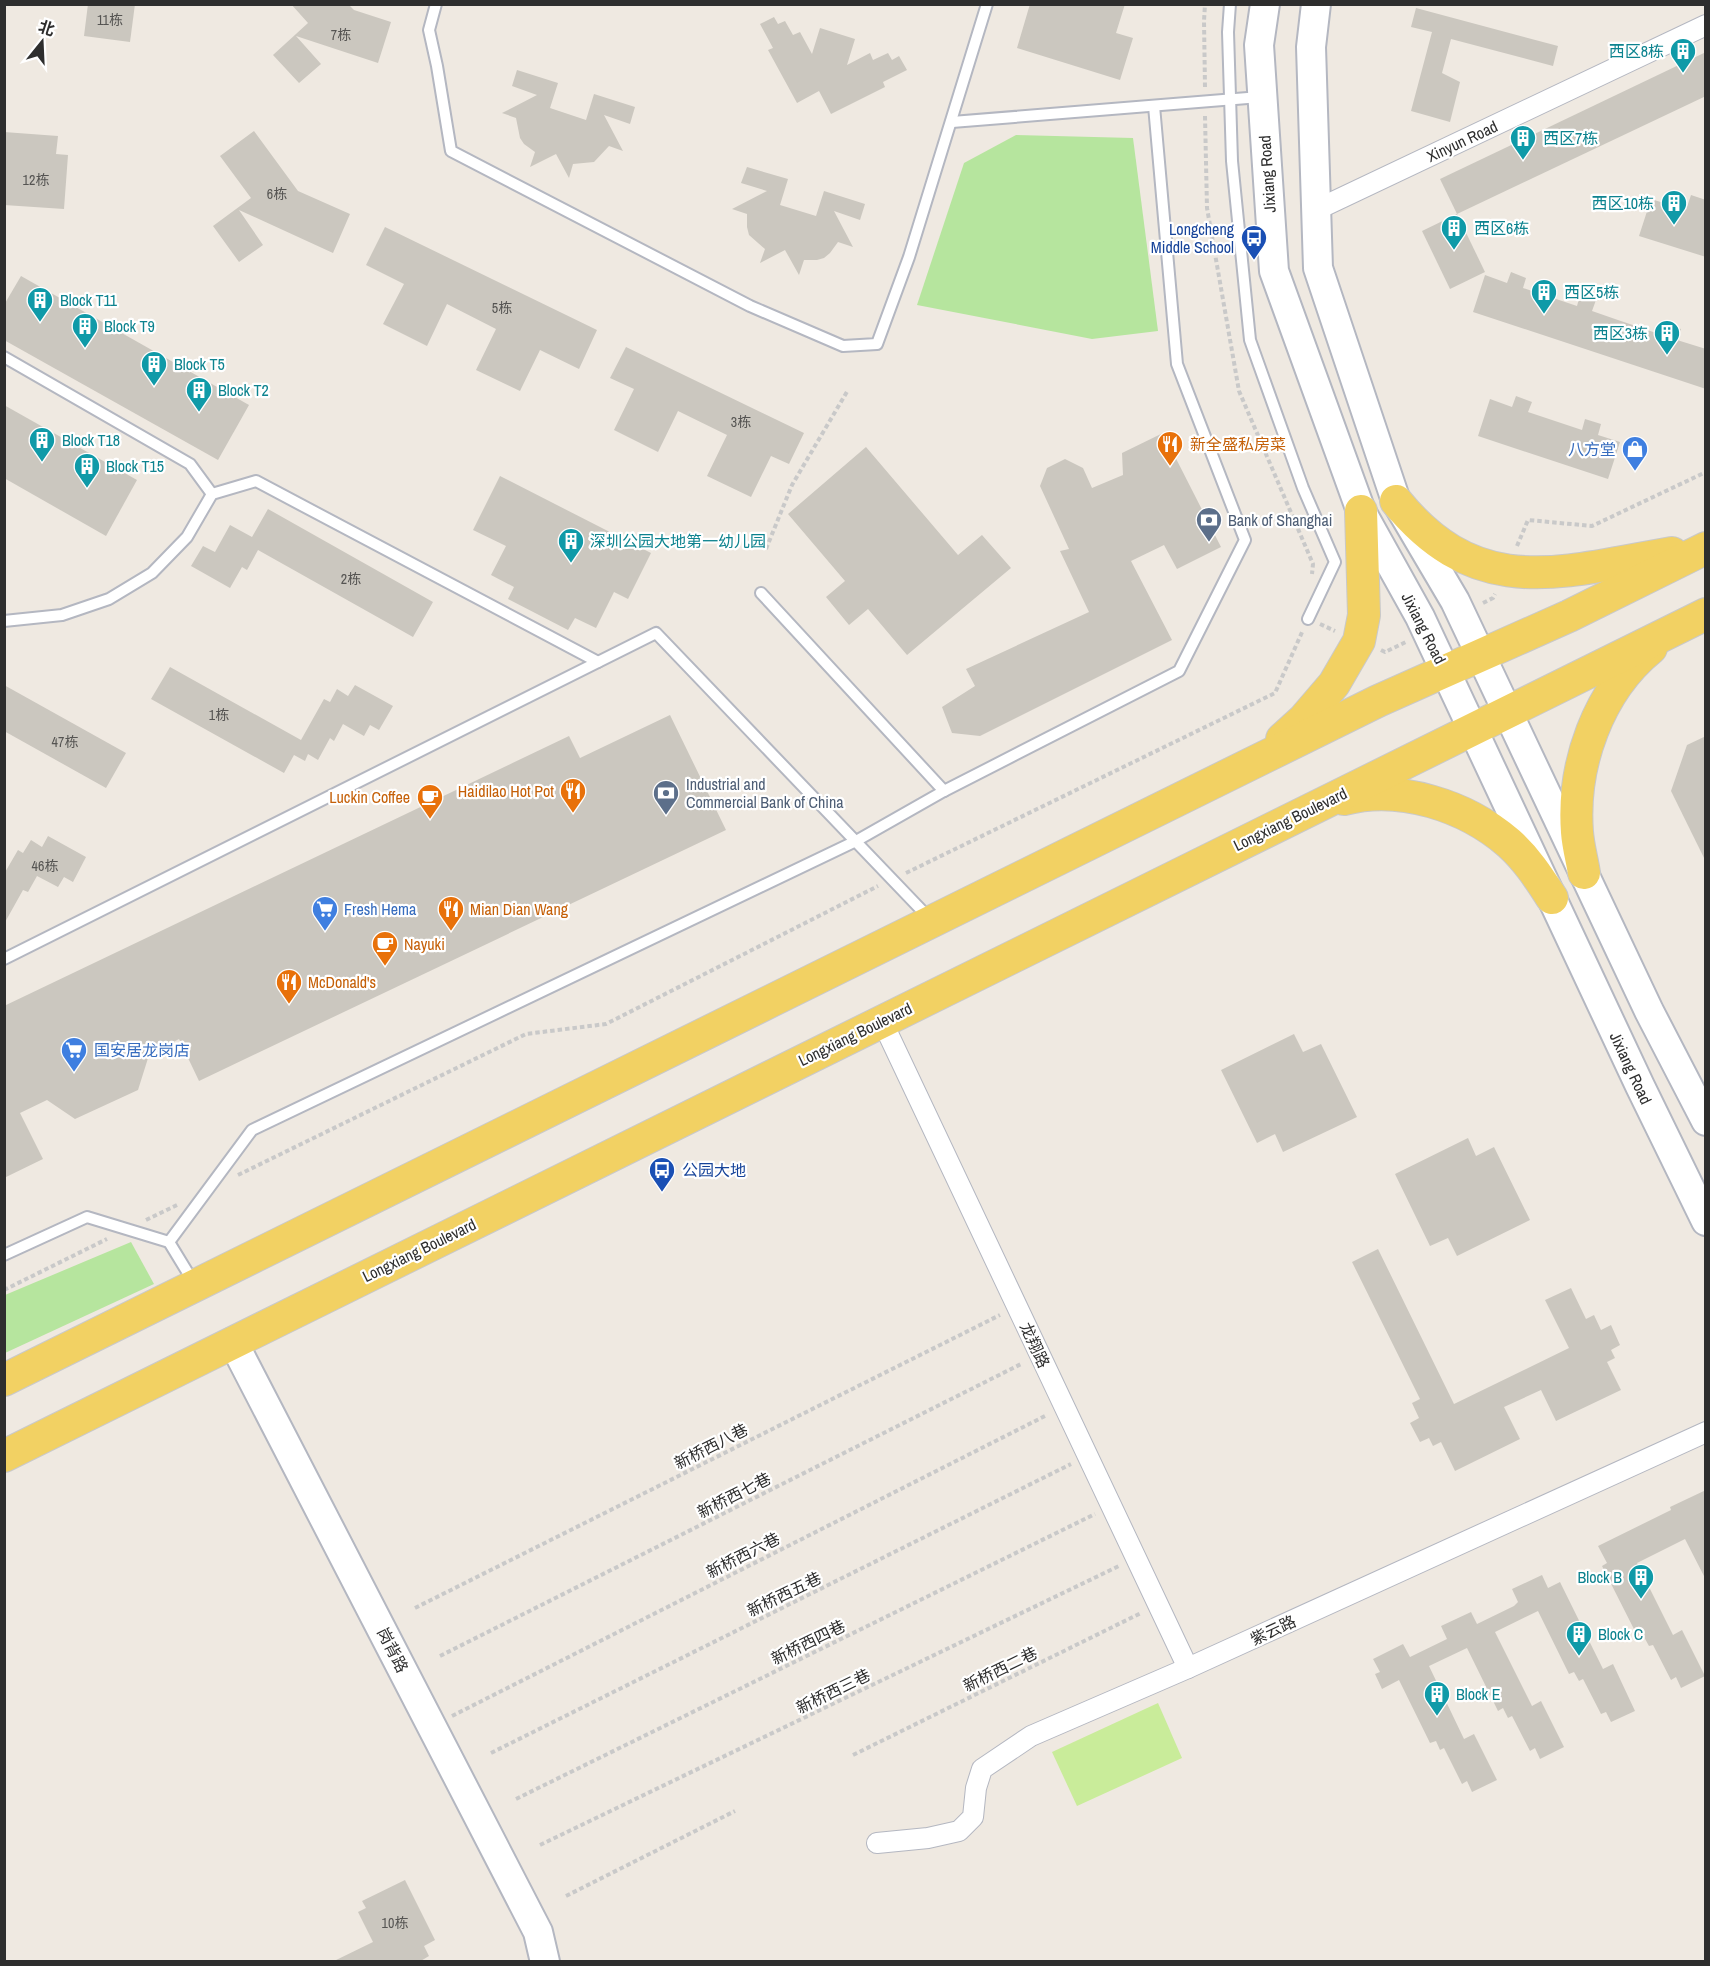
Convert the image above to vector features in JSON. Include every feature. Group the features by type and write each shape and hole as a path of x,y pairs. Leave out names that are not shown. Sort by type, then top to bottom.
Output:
{"main road":[{"name":"Jixiang Road","path":"1265,4 1259,45 1274,270 1361,511 1420,617 1446,670 1640,1086 1706,1221"},
{"path":"1316,4 1311,47 1318,268 1396,501 1455,601 1649,1011 1706,1121"},
{"path":"1396,501 1410,518 1444,547 1464,558 1506,571 1554,573 1706,548"},
{"path":"1256,761 1305,719 1334,684 1359,641 1364,615 1361,511"},
{"path":"4,1380 1378,701 1569,616 1706,548"},
{"name":"Longxiang Boulevard","path":"4,1456 1706,614"},
{"path":"1584,873 1577,834 1577,794 1584,755 1598,717 1618,683 1644,653 1675,628"},
{"path":"1284,822 1316,807 1349,798 1383,795 1418,798 1451,808 1482,823 1510,844 1533,869 1552,898"},
{"name":"岗背路","path":"233,1342 538,1932 545,1962"}],"street":[{"name":"Xinyun Road","path":"1316,210 1706,25"},
{"name":"龙翔路","path":"882,1021 1188,1668"},
{"name":"紫云路","path":"877,1843 928,1838 959,1831 973,1817 976,1788 982,1769 1031,1736 1188,1668 1706,1432"}],"lane":[{"path":"436,4 429,30 451,151 750,306 843,346 877,344 909,257 987,4"},
{"path":"1230,4 1228,32 1232,161 1250,340 1303,488 1335,562 1308,619"},
{"path":"952,122 1262,97"},
{"path":"169,1242 252,1130 856,841 944,791 1179,671 1245,540 1177,364 1154,106"},
{"path":"4,357 190,464 212,494"},
{"path":"4,621 62,615 109,599 152,573 187,537 212,494 256,481 598,662"},
{"path":"761,593 944,791"},
{"path":"4,959 656,633 933,921"},
{"path":"4,1256 87,1217 169,1242 196,1286"}],"path":[{"path":"766,549 792,485 848,390"},
{"name":"新桥西八巷","path":"415,1608 1017,1306"},
{"name":"新桥西七巷","path":"440,1656 1040,1355"},
{"name":"新桥西六巷","path":"432,1725 1064,1406"},
{"name":"新桥西五巷","path":"491,1753 1088,1456"},
{"name":"新桥西四巷","path":"516,1799 1112,1506"},
{"name":"新桥西三巷","path":"540,1845 1136,1558"},
{"name":"新桥西二巷","path":"853,1755 1158,1605"},
{"path":"566,1896 735,1811"}],"green space":[{"path":"1016,135 1133,138 1158,331 1092,339 917,305 964,163"},
{"path":"131,1242 154,1284 5,1353 5,1295"},
{"path":"1158,1703 1182,1758 1077,1806 1052,1752"}],"building":[{"path":"88,4 135,4 130,42 84,36"},
{"path":"291,4 348,4 354,10 391,22 378,63 296,36 321,64 299,83 273,55 308,23"},
{"path":"1030,4 1125,4 1116,33 1133,38 1120,80 1017,48"},
{"path":"1416,8 1558,46 1553,66 1451,39 1442,73 1460,82 1450,122 1411,111 1432,32 1411,27"},
{"path":"774,17 778,24 785,21 793,35 800,32 812,54 820,28 855,39 847,65 870,53 873,60 888,53 892,60 899,56 907,70 883,82 885,87 831,114 819,91 797,103 768,50 773,48 760,24"},
{"path":"1706,52 1706,96 1457,214 1440,179"},
{"path":"517,70 558,83 550,108 586,120 594,94 635,107 630,124 604,115 623,151 609,146 594,162 573,164 569,178 556,154 530,167 535,152 520,138 516,118 502,113 537,95 512,86"},
{"path":"254,131 298,191 350,214 333,253 239,210 263,245 239,262 213,226 251,198 220,156"},
{"path":"4,132 58,136 56,154 68,155 64,209 4,205"},
{"path":"747,167 788,179 780,205 816,216 824,191 865,204 860,220 834,211 853,247 838,242 824,258 804,260 799,275 785,250 760,263 765,249 749,235 747,214 732,209 767,191 741,183"},
{"name":"西区10栋","path":"1691,195 1706,200 1706,257 1639,236 1651,199 1686,210"},
{"name":"西区6栋","path":"1457,214 1485,272 1450,289 1422,231"},
{"path":"385,227 597,330 579,369 540,350 520,391 476,370 496,329 447,304 427,346 383,324 404,284 366,265"},
{"path":"1511,272 1526,278 1523,288 1577,306 1580,295 1596,300 1592,311 1662,335 1665,324 1681,329 1677,340 1706,349 1706,389 1473,312 1485,275 1507,283"},
{"path":"21,276 249,405 218,460 4,340 4,305"},
{"path":"626,347 804,433 789,464 771,456 751,497 707,476 727,435 678,411 658,452 614,430 634,389 610,378"},
{"path":"1516,396 1532,402 1528,412 1582,430 1585,419 1601,424 1598,435 1620,442 1608,479 1478,436 1490,399 1512,407"},
{"path":"4,405 137,480 106,536 4,478"},
{"path":"1163,433 1221,547 1177,569 1164,545 1131,561 1172,640 980,736 952,733 942,707 975,686 966,669 1089,612 1060,551 1069,549 1040,486 1047,468 1065,459 1083,468 1092,488 1123,475 1122,453"},
{"path":"866,447 958,555 982,535 1011,568 907,655 868,609 849,625 826,597 845,581 788,514"},
{"name":"深圳公园大地第一幼儿园","path":"500,476 651,553 628,599 614,592 596,628 575,618 568,630 508,599 514,587 491,575 506,546 473,530"},
{"path":"268,509 433,602 413,637 258,550 247,570 242,567 230,588 191,566 203,546 215,552 230,525 252,537"},
{"path":"170,667 301,740 324,699 330,702 337,689 348,696 355,685 393,706 379,730 370,725 364,736 343,724 334,741 330,738 318,760 308,754 305,761 294,755 284,773 151,699"},
{"path":"4,685 126,753 106,788 4,731"},
{"path":"670,715 726,830 199,1081 179,1039 149,1055 138,1090 75,1119 47,1100 20,1113 43,1159 4,1178 4,1006 569,736 580,758"},
{"path":"1706,736 1706,862 1671,791 1687,745"},
{"path":"48,836 86,857 73,882 64,877 58,887 37,876 28,892 23,890 4,924 4,874 18,850 23,853 31,840 42,847"},
{"path":"1294,1034 1303,1052 1321,1044 1357,1117 1283,1152 1275,1134 1257,1143 1221,1070"},
{"path":"1468,1138 1476,1156 1494,1147 1530,1220 1457,1256 1448,1238 1430,1246 1395,1174"},
{"path":"1378,1249 1454,1404 1569,1348 1545,1300 1571,1288 1586,1319 1594,1315 1601,1330 1611,1325 1620,1345 1611,1350 1615,1358 1607,1362 1621,1390 1556,1421 1541,1390 1504,1407 1520,1439 1455,1471 1441,1442 1433,1446 1429,1438 1420,1442 1410,1423 1419,1418 1412,1403 1420,1399 1352,1262"},
{"name":"Block B","path":"1706,1490 1706,1580 1685,1539 1637,1563 1673,1635 1682,1630 1705,1676 1681,1688 1676,1677 1671,1680 1653,1645 1649,1646 1644,1637 1639,1639 1602,1566 1607,1563 1598,1546"},
{"path":"1542,1575 1548,1588 1560,1582 1603,1669 1613,1664 1635,1711 1611,1722 1606,1712 1601,1714 1583,1679 1579,1681 1574,1672 1569,1674 1538,1611 1495,1632 1532,1706 1541,1701 1564,1747 1540,1759 1535,1748 1530,1751 1512,1716 1508,1718 1503,1708 1498,1711 1467,1648 1429,1666 1464,1739 1474,1734 1497,1780 1472,1792 1467,1781 1462,1784 1444,1748 1440,1750 1436,1741 1430,1743 1399,1680 1382,1689 1375,1674 1380,1672 1373,1659 1403,1644 1410,1657 1447,1639 1441,1626 1471,1612 1477,1624 1514,1606 1518,1602 1512,1589"},
{"path":"405,1880 435,1940 424,1946 429,1956 419,1962 332,1962 373,1942 358,1912 366,1908 362,1901"}],"place":[{"name":"西区8栋","path":"1683,74"},
{"name":"西区7栋","path":"1523,161"},
{"name":"西区10栋","path":"1674,226"},
{"name":"西区6栋","path":"1454,251"},
{"name":"Longcheng Middle School","path":"1254,261"},
{"name":"西区5栋","path":"1544,315"},
{"name":"Block T11","path":"40,323"},
{"name":"Block T9","path":"85,349"},
{"name":"西区3栋","path":"1667,356"},
{"name":"Block T5","path":"154,387"},
{"name":"Block T2","path":"199,413"},
{"name":"Block T18","path":"42,463"},
{"name":"新全盛私房菜","path":"1170,467"},
{"name":"八方堂","path":"1635,472"},
{"name":"Block T15","path":"87,489"},
{"name":"Bank of Shanghai","path":"1209,543"},
{"name":"深圳公园大地第一幼儿园","path":"571,564"},
{"name":"Haidilao Hot Pot","path":"573,814"},
{"name":"Industrial and Commercial Bank of China","path":"666,816"},
{"name":"Luckin Coffee","path":"430,820"},
{"name":"Fresh Hema","path":"325,932"},
{"name":"Mian Dian Wang","path":"451,932"},
{"name":"Nayuki","path":"385,967"},
{"name":"McDonald's","path":"289,1005"},
{"name":"国安居龙岗店","path":"74,1073"},
{"name":"公园大地","path":"662,1193"},
{"name":"Block B","path":"1641,1600"},
{"name":"Block C","path":"1579,1657"},
{"name":"Block E","path":"1437,1717"}]}
